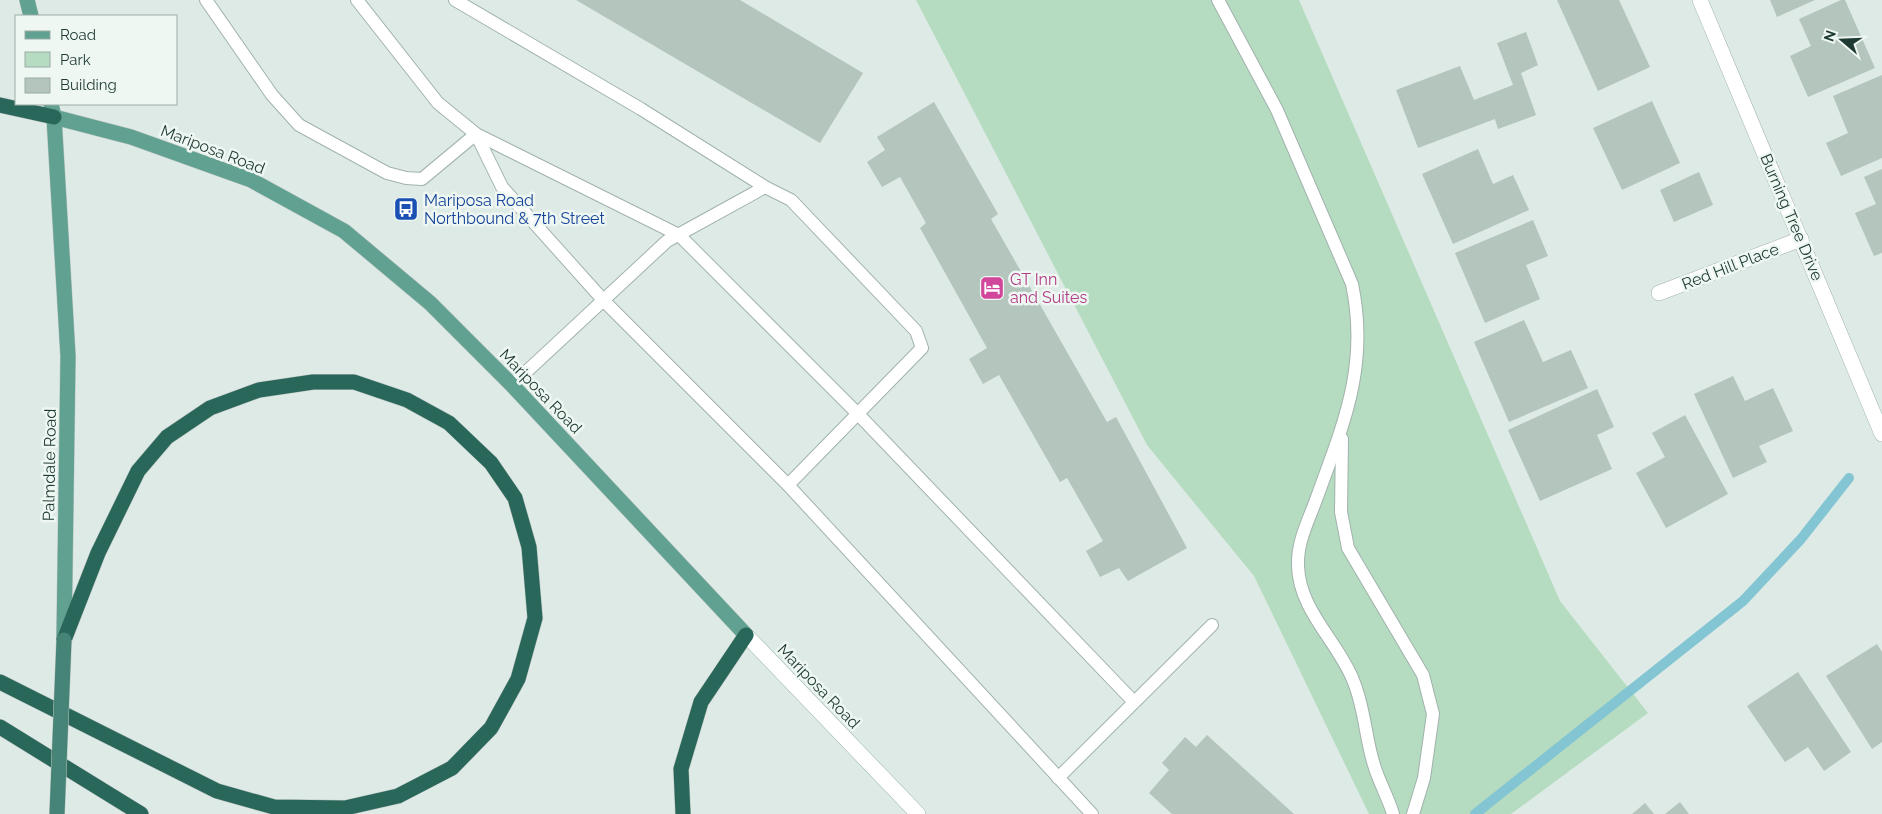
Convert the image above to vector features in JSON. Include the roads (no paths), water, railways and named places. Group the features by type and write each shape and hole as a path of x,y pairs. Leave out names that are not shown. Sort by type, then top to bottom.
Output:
{"highway":[{"path":"0,105 52,110"},
{"path":"0,682 217,791 274,807 345,808 398,796 452,768 491,728 518,680 535,618 529,547 515,498 491,463 450,423 407,400 354,382 313,382 260,390 210,408 167,437 138,471 98,553 64,640"},
{"path":"683,814 681,769 701,702 746,635"},
{"name":"Palmdale Road","path":"57,814 64,640"},
{"path":"0,727 141,814"}],"main road":[{"path":"27,0 31,15"},
{"name":"Mariposa Road","path":"52,110 251,180 344,232 430,304 512,385 746,635"},
{"name":"Palmdale Road","path":"52,110 68,356 64,640"}],"street":[{"name":"Burning Tree Drive","path":"1700,0 1882,434"},
{"name":"Red Hill Place","path":"1659,293 1801,239"},
{"name":"Mariposa Road","path":"746,635 918,814"}],"lane":[{"path":"206,0 272,95 299,125 387,173 406,178 422,178 476,134"},
{"path":"357,0 438,103 476,134 679,235 858,414 1134,702"},
{"path":"455,0 641,109 765,187 791,200 916,331 922,348 788,485"},
{"path":"1218,0 1277,110 1352,284 1357,309 1357,367 1342,429 1302,536 1298,568 1309,606 1354,681 1360,698 1374,766 1393,814"},
{"path":"476,134 502,187 604,301 788,485 1092,814"},
{"path":"512,385 667,241 765,187"},
{"path":"1342,429 1341,512 1348,548 1423,675 1430,696 1433,714 1424,778 1413,814"},
{"path":"1058,778 1212,625"}],"waterway":[{"path":"1475,814 1743,601 1801,539 1849,478"}],"place":[{"name":"Mariposa Road Northbound & 7th Street","path":"406,209"},
{"name":"GT Inn and Suites","path":"992,288"}]}
